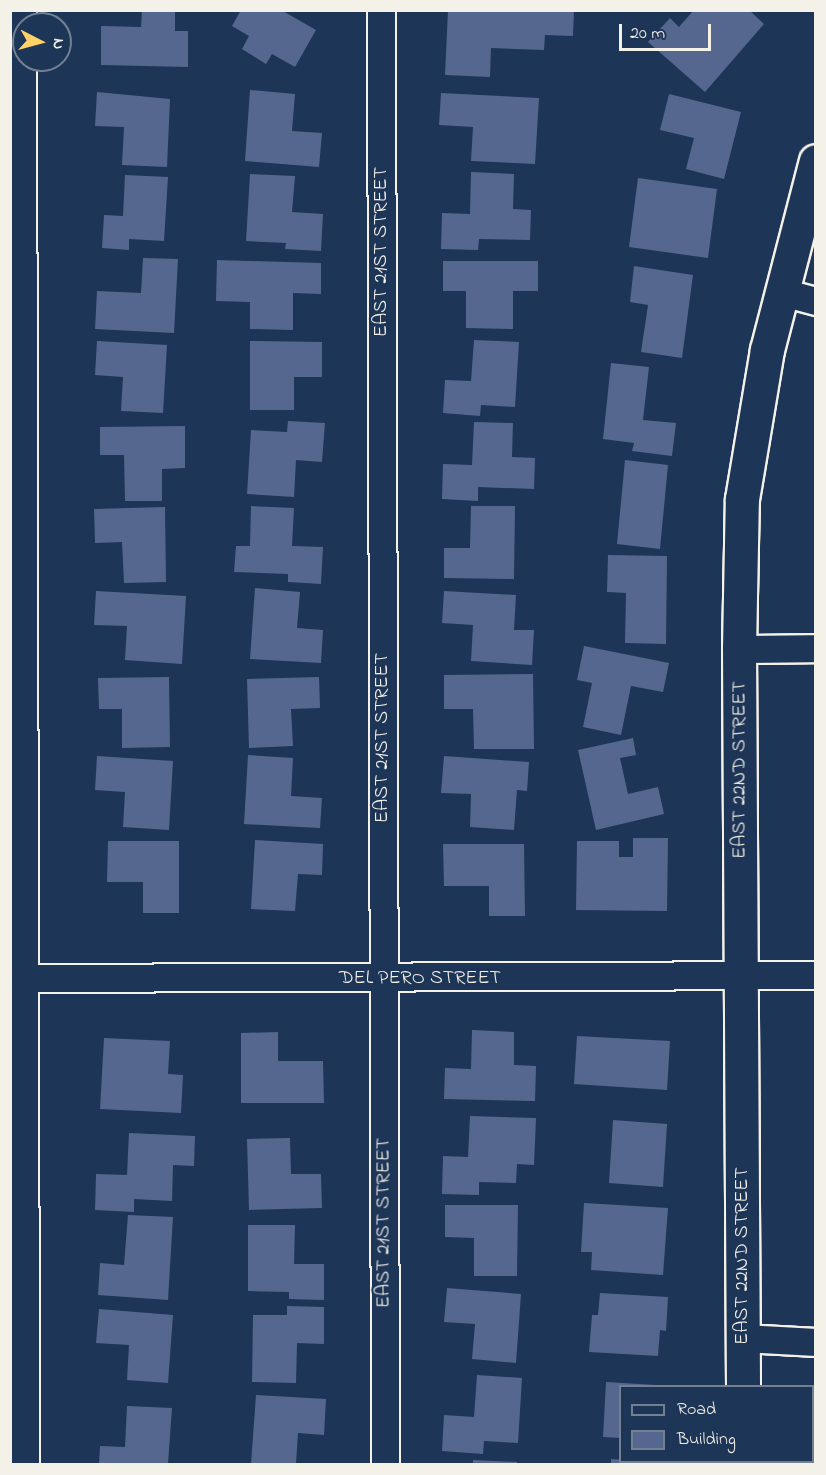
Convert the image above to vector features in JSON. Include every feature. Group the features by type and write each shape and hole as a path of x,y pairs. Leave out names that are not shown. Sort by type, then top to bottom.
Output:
{"street":[{"path":"22,10 25,1464"},
{"name":"EAST 21ST STREET","path":"381,10 385,1464"},
{"name":"EAST 22ND STREET","path":"743,1385 739,649 742,499 754,414 782,292 816,161"},
{"path":"782,292 816,301"},
{"path":"739,649 816,648"},
{"name":"DEL PERO STREET","path":"25,978 816,975"},
{"path":"743,1338 816,1342"}],"building":[{"path":"142,10 175,10 175,31 188,31 188,67 101,65 101,26 141,27"},
{"path":"241,10 281,10 316,30 295,67 272,54 266,64 242,49 249,36 232,26"},
{"path":"448,10 574,10 573,36 545,35 544,50 491,48 490,77 445,75"},
{"path":"694,10 749,10 764,24 705,92 648,42 670,18 679,27"},
{"path":"250,90 295,94 292,131 322,133 319,167 245,161"},
{"path":"97,92 170,99 167,167 122,165 124,127 95,126"},
{"path":"441,93 539,98 535,164 471,161 473,127 439,125"},
{"path":"669,94 741,112 724,179 686,169 694,138 660,130"},
{"path":"471,172 514,174 513,209 531,210 530,240 479,239 478,250 441,249 442,213 470,214"},
{"path":"250,174 295,176 292,212 323,214 321,251 285,249 286,243 246,241"},
{"path":"125,175 168,177 164,241 129,239 129,250 102,248 104,215 123,216"},
{"path":"638,178 717,189 708,258 629,247"},
{"path":"143,258 178,259 174,333 95,329 97,291 141,293"},
{"path":"217,260 321,263 321,294 293,293 293,330 250,329 250,302 216,301"},
{"path":"443,261 538,261 538,291 513,291 513,329 466,328 466,291 443,291"},
{"path":"634,266 693,275 682,358 641,352 648,305 630,302"},
{"path":"474,340 519,342 515,407 481,405 480,416 443,413 445,380 471,381"},
{"path":"97,341 167,345 163,413 121,411 123,377 95,375"},
{"path":"250,341 322,342 322,377 294,377 294,410 250,410"},
{"path":"611,363 649,367 643,420 676,423 672,456 632,451 634,443 603,439"},
{"path":"288,421 325,423 322,462 296,460 294,497 247,494 251,430 287,432"},
{"path":"474,422 513,423 512,457 535,458 534,489 478,487 478,501 442,499 443,464 472,465"},
{"path":"185,426 185,468 162,469 162,501 125,501 124,455 100,455 100,427"},
{"path":"625,460 668,465 660,549 617,544"},
{"path":"251,506 294,508 292,546 323,547 321,584 288,582 288,574 234,572 236,546 250,546"},
{"path":"471,506 515,506 514,579 444,578 444,548 470,548"},
{"path":"165,507 166,582 124,583 122,542 95,543 94,509"},
{"path":"608,555 667,556 666,644 625,643 626,593 607,592"},
{"path":"255,588 300,592 297,628 323,630 321,663 250,659"},
{"path":"96,591 186,596 182,664 125,660 127,626 94,625"},
{"path":"444,591 516,595 514,630 534,630 532,665 471,661 473,625 442,623"},
{"path":"584,646 669,663 663,692 631,686 621,735 583,727 592,683 577,680"},
{"path":"533,674 534,749 474,749 473,709 444,709 444,675"},
{"path":"169,677 170,747 122,748 122,709 99,709 98,678"},
{"path":"319,677 320,708 291,709 293,746 249,748 247,679"},
{"path":"633,738 636,755 620,758 628,794 658,787 664,814 596,830 578,750"},
{"path":"248,755 293,758 291,796 322,798 320,828 244,824"},
{"path":"97,756 173,761 169,830 123,827 125,792 95,790"},
{"path":"444,756 529,762 527,791 517,790 514,830 470,827 471,794 441,793"},
{"path":"633,838 668,838 667,911 576,910 577,841 619,841 619,857 633,857"},
{"path":"255,840 323,844 322,875 298,874 295,911 251,909"},
{"path":"108,841 179,841 179,913 143,913 143,882 107,882"},
{"path":"443,844 524,844 525,916 489,916 489,886 444,886"},
{"path":"472,1030 514,1032 514,1065 536,1066 535,1101 444,1099 445,1068 471,1069"},
{"path":"278,1032 278,1061 323,1061 324,1103 241,1103 241,1033"},
{"path":"577,1036 670,1041 667,1090 574,1084"},
{"path":"104,1038 170,1041 168,1074 183,1075 181,1113 100,1109"},
{"path":"470,1116 536,1118 534,1165 517,1164 516,1183 479,1182 479,1195 442,1194 443,1156 468,1157"},
{"path":"613,1120 667,1124 663,1187 609,1183"},
{"path":"129,1133 195,1136 194,1166 173,1165 172,1201 134,1199 134,1212 95,1210 96,1174 127,1175"},
{"path":"290,1138 291,1174 321,1174 322,1208 249,1210 247,1139"},
{"path":"584,1203 668,1208 663,1275 591,1270 592,1252 581,1252"},
{"path":"445,1205 518,1205 517,1276 474,1276 474,1238 445,1237"},
{"path":"128,1215 173,1217 168,1300 98,1295 100,1263 124,1265"},
{"path":"248,1225 295,1225 294,1264 324,1264 324,1300 289,1299 289,1292 248,1291"},
{"path":"447,1288 521,1294 516,1363 472,1359 475,1324 444,1322"},
{"path":"600,1293 668,1297 666,1331 660,1330 658,1356 589,1352 592,1315 598,1315"},
{"path":"287,1306 324,1307 324,1344 297,1343 296,1383 252,1382 253,1315 287,1315"},
{"path":"99,1309 173,1315 168,1383 127,1380 129,1345 96,1343"},
{"path":"477,1375 522,1378 518,1443 484,1441 483,1454 442,1451 444,1415 474,1417"},
{"path":"606,1382 656,1385 619,1385 619,1438 603,1437"},
{"path":"256,1395 326,1399 324,1435 298,1433 296,1464 251,1464"},
{"path":"127,1406 172,1408 168,1464 99,1464 100,1446 125,1447"},
{"path":"611,1459 619,1460 619,1463 666,1463 666,1464 611,1464"},
{"path":"473,1460 517,1462 517,1464 473,1464"}]}
